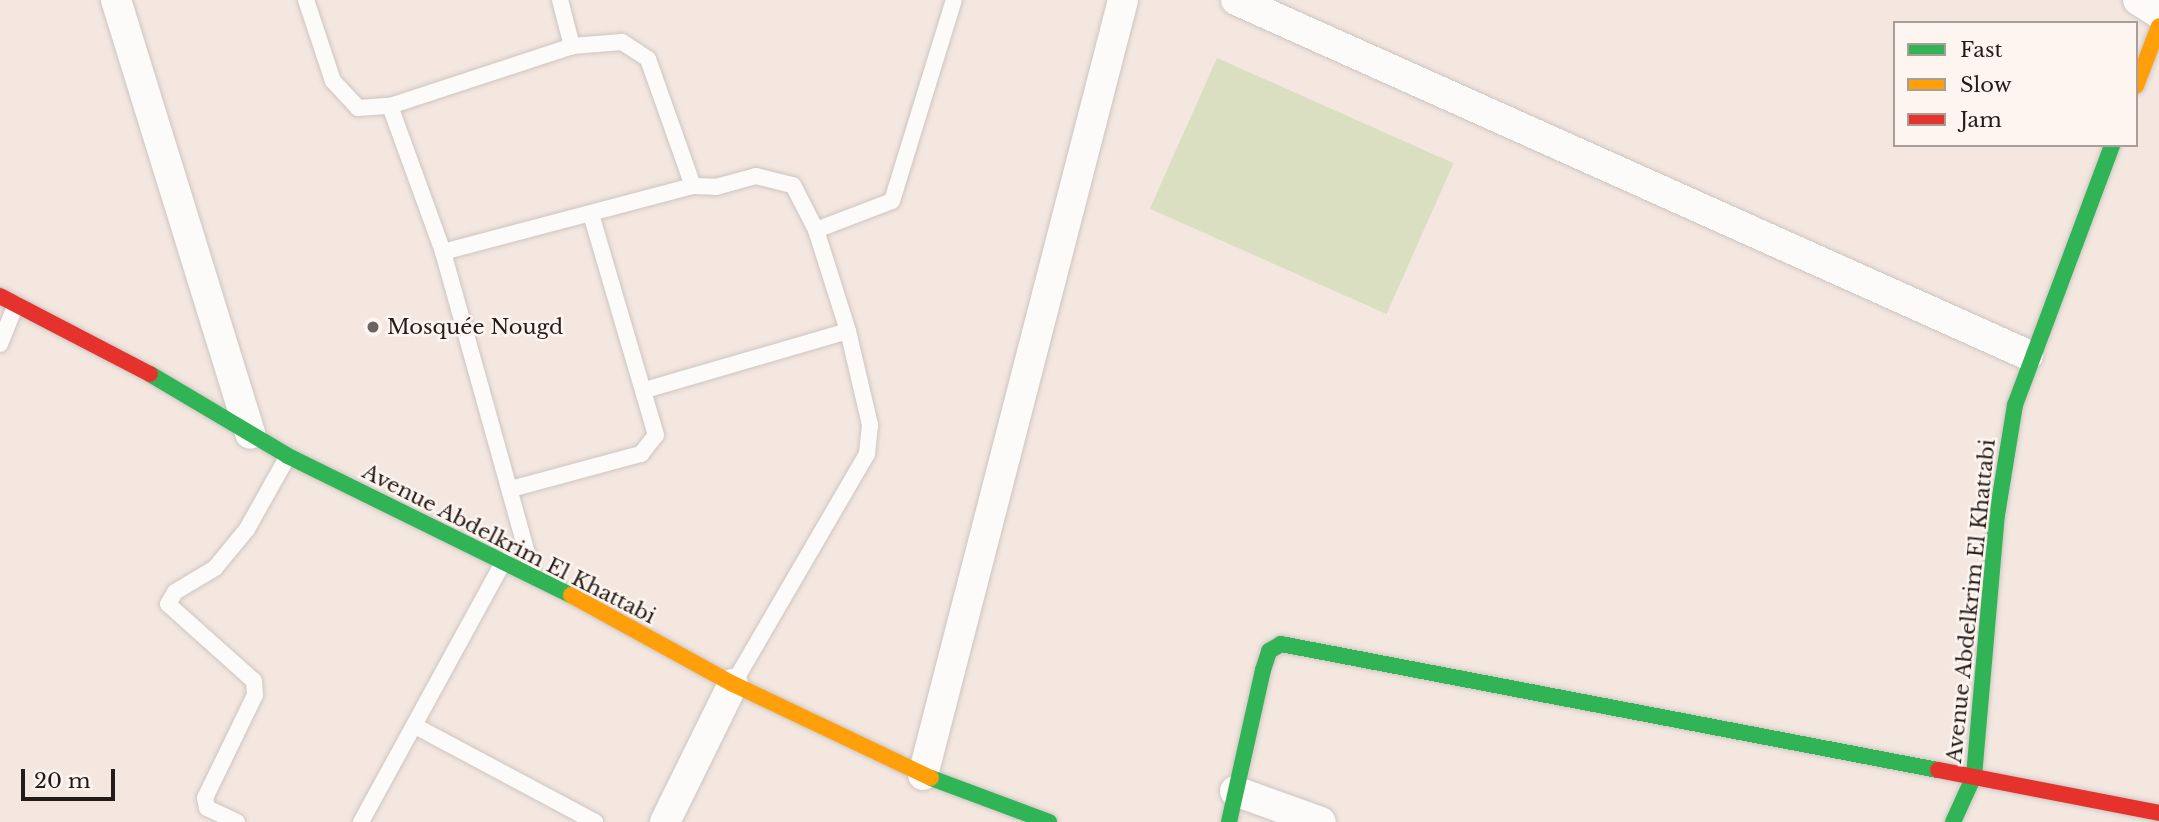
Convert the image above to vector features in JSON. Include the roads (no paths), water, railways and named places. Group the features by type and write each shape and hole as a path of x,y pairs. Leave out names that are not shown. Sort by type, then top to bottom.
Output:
{"street":[{"path":"116,0 250,434"},
{"path":"923,775 1123,0"},
{"path":"1236,0 2028,355"},
{"path":"2137,0 2159,12"},
{"path":"2138,83 2154,56 2159,26"},
{"name":"Avenue Abdelkrim El Khattabi","path":"1953,822 1974,776 1997,515 2028,355 2111,147"},
{"name":"Avenue Abdelkrim El Khattabi","path":"0,296 17,302 288,456 532,574 733,684 923,775 1049,822"},
{"path":"1229,822 1263,670 1269,651 1281,644 2159,813"},
{"path":"665,822 733,684"},
{"path":"1235,791 1321,822"}],"lane":[{"path":"306,0 333,81 347,100 358,108 390,106 572,46 638,47 648,59 693,186"},
{"path":"560,0 572,46"},
{"path":"816,230 892,201 954,0"},
{"path":"390,106 443,252 511,489 532,574"},
{"path":"443,252 693,186 783,178 816,230 848,331 870,425 867,454 733,684"},
{"path":"511,489 641,454 656,435 645,390 591,214"},
{"path":"0,344 17,302"},
{"path":"645,390 848,331"},
{"path":"237,822 207,808 205,798 254,695 254,681 168,604 231,548 288,456"},
{"path":"361,822 417,727 504,561"},
{"path":"417,727 595,822"}],"place":[{"name":"Mosquée Nougd","path":"373,327"}]}
